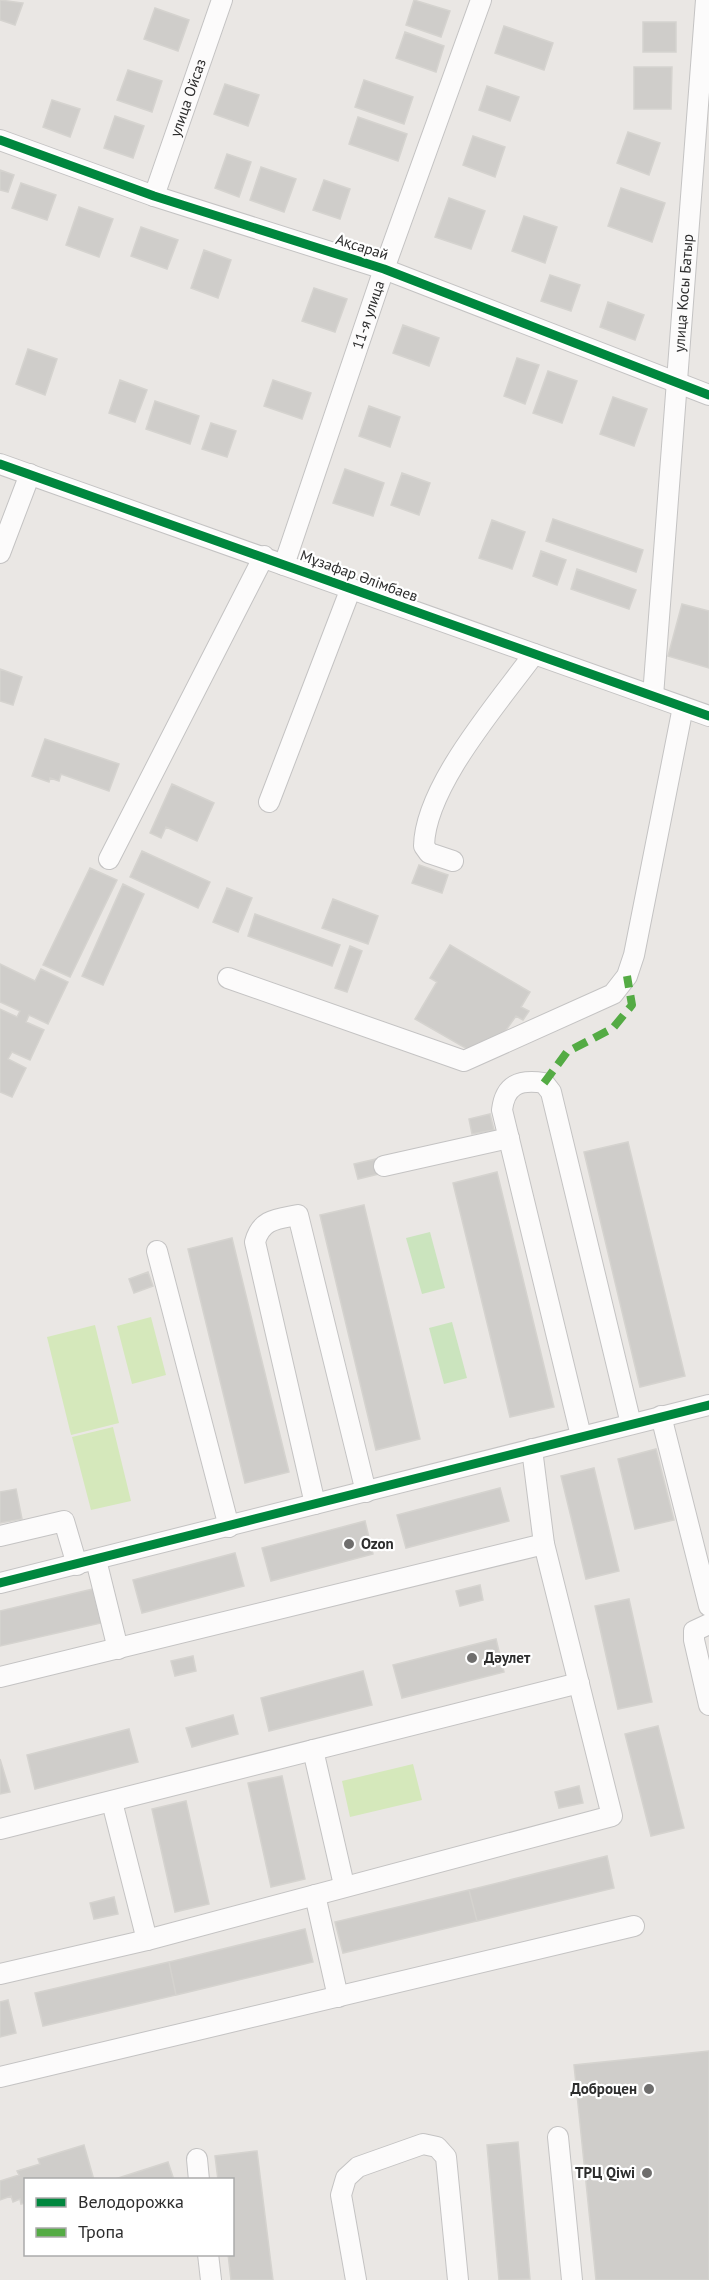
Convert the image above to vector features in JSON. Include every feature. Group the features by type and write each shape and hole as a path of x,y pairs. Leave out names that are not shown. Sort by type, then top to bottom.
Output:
{"street":[{"name":"улица Ойсаз","path":"154,196 222,0"},
{"name":"11-я улица","path":"284,565 384,269 481,0"},
{"name":"улица Косы Батыр","path":"653,696 675,382 706,0"},
{"name":"Ақсарай","path":"0,140 154,196 384,269 709,395"},
{"name":"Мұзафар Әлімбаев","path":"0,464 709,716"},
{"path":"0,553 30,474"},
{"path":"109,859 264,556"},
{"path":"269,802 351,588"},
{"path":"453,861 429,853 424,846 436,799 448,774 534,654"},
{"path":"228,978 464,1061 613,994 627,976 634,955 683,706"},
{"path":"581,1436 502,1110 503,1096 512,1086 531,1081 543,1083 551,1092 631,1424"},
{"path":"384,1166 509,1138"},
{"path":"315,1504 255,1242 258,1229 267,1222 298,1215 366,1492"},
{"path":"158,1251 229,1527"},
{"path":"0,1583 709,1405"},
{"path":"661,1416 709,1606"},
{"path":"0,1974 147,1940 612,1816 544,1544 532,1449"},
{"path":"0,1536 64,1521 86,1563 118,1650"},
{"path":"0,1677 544,1544"},
{"path":"709,1624 694,1631 709,1705"},
{"path":"0,1829 579,1683"},
{"path":"313,1750 344,1886"},
{"path":"112,1802 147,1940"},
{"path":"315,1895 338,1997"},
{"path":"0,2077 634,1926"},
{"path":"558,2137 572,2280"},
{"path":"356,2280 341,2194 346,2178 358,2167 423,2144 438,2147 446,2157 458,2280"},
{"path":"197,2159 199,2178"},
{"path":"208,2256 211,2280"}],"green space":[{"path":"430,1232 445,1288 422,1294 406,1238"},
{"path":"151,1317 166,1375 132,1384 117,1326"},
{"path":"452,1322 467,1378 444,1384 429,1328"},
{"path":"95,1325 119,1423 71,1435 47,1337"},
{"path":"113,1427 131,1501 91,1510 72,1437"},
{"path":"413,1764 422,1800 350,1817 342,1781"}],"building":[{"path":"0,0 23,3 15,25 0,20"},
{"path":"414,0 450,11 441,37 406,25"},
{"path":"155,8 189,20 178,51 144,39"},
{"path":"643,22 676,22 676,52 643,52"},
{"path":"504,26 553,43 544,70 495,53"},
{"path":"405,32 444,46 436,72 396,58"},
{"path":"634,67 672,67 671,109 634,109"},
{"path":"128,70 162,81 152,112 117,100"},
{"path":"364,80 413,97 404,124 355,107"},
{"path":"225,84 259,95 248,126 214,114"},
{"path":"487,86 519,97 510,121 479,110"},
{"path":"52,100 80,109 70,137 43,127"},
{"path":"115,116 144,126 133,158 104,148"},
{"path":"358,117 407,134 398,161 349,144"},
{"path":"628,132 660,143 649,175 617,163"},
{"path":"473,136 505,147 495,177 463,165"},
{"path":"227,154 251,162 239,197 215,188"},
{"path":"261,167 296,179 284,212 250,200"},
{"path":"0,170 14,175 8,192 0,190"},
{"path":"324,180 350,189 340,219 313,210"},
{"path":"21,183 56,195 47,220 12,208"},
{"path":"621,188 665,203 652,242 608,226"},
{"path":"449,198 485,211 471,249 435,237"},
{"path":"79,207 113,219 99,257 66,245"},
{"path":"524,216 557,227 545,263 512,251"},
{"path":"141,227 178,240 167,269 131,256"},
{"path":"204,250 231,260 218,298 191,288"},
{"path":"550,275 580,285 571,311 541,301"},
{"path":"314,288 347,299 335,332 302,321"},
{"path":"608,302 644,315 635,340 600,327"},
{"path":"403,325 439,338 429,366 393,353"},
{"path":"28,349 57,359 45,395 16,384"},
{"path":"517,358 539,365 525,404 504,396"},
{"path":"548,371 577,381 562,423 533,413"},
{"path":"120,380 147,390 135,422 109,413"},
{"path":"273,380 311,393 302,419 264,406"},
{"path":"613,397 647,409 634,446 600,434"},
{"path":"155,401 199,416 190,444 146,429"},
{"path":"369,406 400,417 390,447 359,436"},
{"path":"211,423 236,431 227,457 202,449"},
{"path":"345,469 384,483 373,516 333,503"},
{"path":"402,473 430,483 419,515 391,505"},
{"path":"553,519 643,550 636,572 546,541"},
{"path":"492,520 525,532 512,569 479,558"},
{"path":"541,551 566,560 557,585 533,576"},
{"path":"577,569 636,590 629,609 571,589"},
{"path":"682,604 709,611 709,668 668,656"},
{"path":"0,669 22,677 13,705 0,701"},
{"path":"45,739 119,764 109,791 61,774 59,781 50,778 49,782 32,776"},
{"path":"172,784 214,803 197,841 166,827 161,838 150,833"},
{"path":"142,851 210,882 198,908 130,877"},
{"path":"419,865 448,875 442,893 412,883"},
{"path":"90,868 117,880 70,977 43,965"},
{"path":"123,884 144,894 103,985 82,976"},
{"path":"227,888 252,898 238,932 213,922"},
{"path":"333,899 378,916 368,944 322,928"},
{"path":"255,914 340,945 332,966 248,936"},
{"path":"450,945 530,992 521,1007 529,1011 523,1020 516,1016 499,1040 474,1053 415,1019 437,982 430,978"},
{"path":"350,946 362,951 347,992 335,988"},
{"path":"0,964 35,981 41,969 68,982 48,1024 29,1015 26,1022 44,1030 30,1060 12,1052 8,1059 26,1068 12,1097 0,1092 0,1009 17,1017 20,1011 0,1002"},
{"path":"490,1114 494,1130 472,1134 469,1119"},
{"path":"628,1142 685,1376 640,1387 584,1152"},
{"path":"376,1159 379,1174 358,1179 354,1164"},
{"path":"497,1172 554,1407 510,1417 453,1183"},
{"path":"364,1205 420,1439 376,1450 320,1215"},
{"path":"232,1238 289,1472 245,1483 188,1249"},
{"path":"148,1272 153,1286 134,1293 129,1279"},
{"path":"656,1449 674,1520 635,1529 618,1459"},
{"path":"594,1468 619,1571 586,1579 561,1476"},
{"path":"500,1488 509,1521 406,1548 397,1515"},
{"path":"16,1489 22,1519 0,1523 0,1492"},
{"path":"365,1521 373,1554 271,1581 262,1548"},
{"path":"235,1553 244,1586 142,1613 133,1580"},
{"path":"480,1585 483,1600 460,1606 456,1591"},
{"path":"93,1589 101,1623 0,1646 0,1611"},
{"path":"629,1599 652,1702 618,1709 595,1606"},
{"path":"496,1639 504,1672 402,1698 393,1665"},
{"path":"193,1656 196,1671 175,1676 171,1661"},
{"path":"363,1671 372,1705 269,1731 261,1698"},
{"path":"233,1715 238,1734 192,1747 186,1728"},
{"path":"658,1726 684,1828 651,1836 625,1734"},
{"path":"129,1729 138,1762 35,1789 27,1755"},
{"path":"0,1759 10,1792 0,1794"},
{"path":"282,1776 305,1879 271,1887 248,1783"},
{"path":"579,1786 583,1803 559,1808 555,1792"},
{"path":"186,1801 209,1904 175,1912 152,1809"},
{"path":"607,1856 614,1888 477,1921 469,1890"},
{"path":"469,1890 477,1921 343,1953 335,1922"},
{"path":"114,1897 118,1914 94,1919 90,1903"},
{"path":"305,1929 313,1962 176,1995 169,1962"},
{"path":"169,1962 176,1995 43,2026 35,1993"},
{"path":"8,2000 16,2033 0,2037 0,2002"},
{"name":"ТРЦ Qiwi","path":"709,2051 709,2280 596,2280 574,2065"},
{"path":"518,2142 530,2279 499,2280 487,2145"},
{"path":"84,2145 93,2178 24,2178 24,2203 21,2204 20,2199 13,2202 11,2196 0,2200 0,2181 19,2175 17,2171 40,2164 38,2159"},
{"path":"257,2151 273,2280 231,2280 228,2256 234,2256 234,2178 218,2178 215,2156"},
{"path":"168,2162 173,2178 118,2178"}],"marked path":[{"path":"544,1083 567,1052 613,1028 632,1005 627,976"}],"cycle path":[{"path":"0,140 154,196 384,269 709,395"},
{"path":"0,464 709,716"},
{"path":"0,1583 709,1405"}],"place":[{"name":"Ozon","path":"349,1544"},
{"name":"Дәулет","path":"472,1658"},
{"name":"Доброцен","path":"649,2089"},
{"name":"ТРЦ Qiwi","path":"647,2173"}]}
